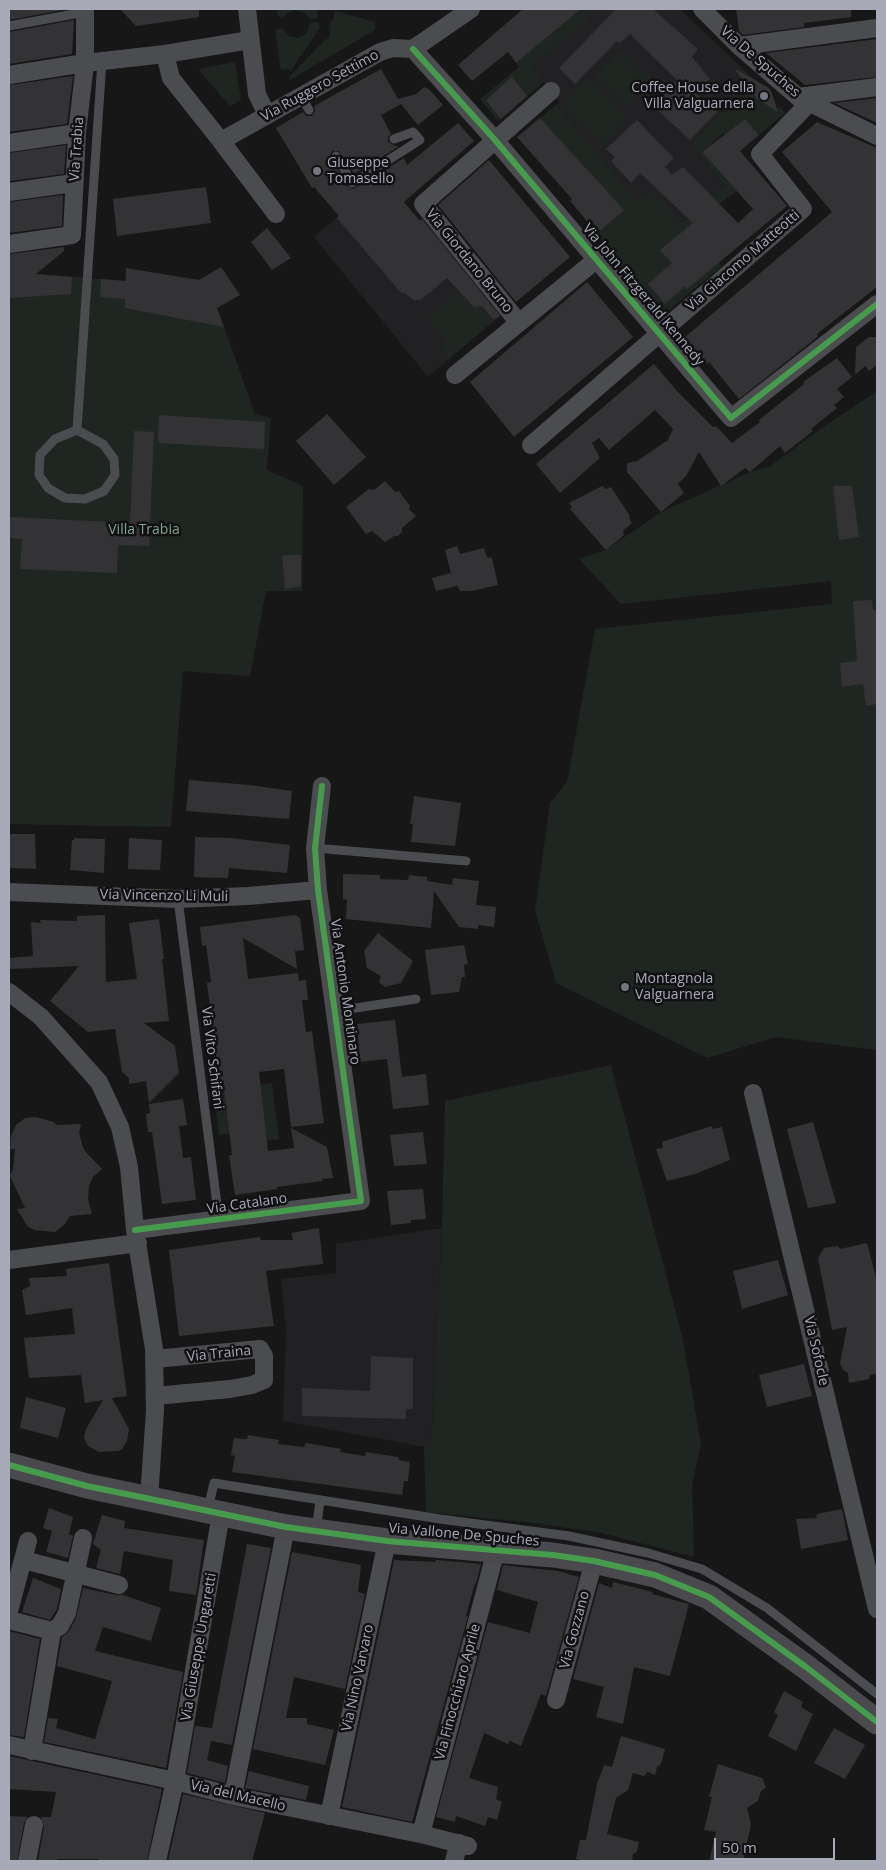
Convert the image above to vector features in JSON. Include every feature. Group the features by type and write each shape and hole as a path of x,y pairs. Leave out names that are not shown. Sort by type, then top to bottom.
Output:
{"street":[{"path":"247,9 257,94 267,115"},
{"path":"413,49 471,9"},
{"name":"Via De Spuches","path":"702,9 739,46 804,100 877,136"},
{"name":"Via Trabia","path":"9,244 72,235 77,133 93,62 85,12"},
{"path":"739,46 877,28"},
{"path":"9,75 93,62 165,54 250,40"},
{"name":"Via Ruggero Settimo","path":"221,141 267,115 305,103 380,52 393,48 413,49"},
{"name":"Via John Fitzgerald Kennedy","path":"413,49 495,140 731,418 877,304"},
{"path":"165,54 171,78 276,214"},
{"path":"804,100 877,87"},
{"path":"495,140 551,90"},
{"name":"Via Giacomo Matteotti","path":"531,445 803,209 760,154 804,100"},
{"path":"9,143 77,133"},
{"name":"Via Giordano Bruno","path":"495,140 423,204 519,323"},
{"path":"9,192 74,183"},
{"path":"455,376 596,260"},
{"name":"Via Antonio Montinaro","path":"322,786 315,848 318,890 361,1201"},
{"name":"Via Vincenzo Li Muli","path":"9,892 178,899 318,890"},
{"path":"9,992 41,1017 99,1082 120,1127 129,1167 136,1236 154,1359 155,1396 149,1498"},
{"name":"Via Sofocle","path":"753,1093 877,1609"},
{"name":"Via Catalano","path":"9,1260 219,1220 361,1201"},
{"name":"Via Traina","path":"154,1359 260,1350 264,1356 264,1380 252,1385 155,1396"},
{"name":"Via Vallone De Spuches","path":"9,1466 87,1486 286,1528 387,1541 553,1555 594,1561 655,1575 709,1597 798,1661 877,1722"},
{"name":"Via Giuseppe Ungaretti","path":"157,1861 175,1781 215,1512"},
{"path":"233,1796 286,1528"},
{"path":"32,1751 52,1632 60,1626 67,1613 83,1538"},
{"path":"9,1611 28,1541"},
{"name":"Via Nino Varvaro","path":"329,1816 387,1541"},
{"name":"Via Finocchiaro Aprile","path":"421,1834 496,1550"},
{"path":"24,1560 119,1585"},
{"name":"Via Gozzano","path":"556,1700 594,1561"},
{"path":"9,1620 52,1632"},
{"name":"Via del Macello","path":"9,1745 175,1781 233,1796 421,1834 463,1845 454,1861"},
{"path":"26,1861 34,1825"}],"lane":[{"path":"9,26 85,12"},
{"path":"77,430 93,62"},
{"path":"336,156 352,183 420,140 413,132 394,139"},
{"path":"77,430 104,444 114,459 115,475 104,491 85,499 65,498 48,488 39,475 40,455 55,439 77,430"},
{"path":"315,848 466,861"},
{"name":"Via Vito Schifani","path":"178,899 219,1220"},
{"path":"335,1011 416,999"},
{"path":"215,1512 214,1483 440,1519 569,1536 648,1553 702,1569 767,1608 877,1694"},
{"path":"316,1531 320,1501"}],"shaded area":[{"path":"583,9 680,9 756,81 690,144 725,185 681,223 637,200 556,105 560,102 530,66 590,19"},
{"path":"383,178 425,227 428,226 453,253 503,313 428,377 314,237"},
{"path":"442,1228 431,1448 283,1421 286,1329 281,1279 336,1273 336,1244"}],"green space":[{"path":"277,9 317,9 318,18 310,19 305,13 295,10 286,14 282,19 278,15"},
{"path":"581,9 590,19 531,66 544,82 498,121 480,99 519,67 516,63"},
{"path":"335,11 375,22 375,30 290,80 289,77 328,39 331,28 329,27 331,21 333,21"},
{"path":"318,22 320,28 291,70 281,70 275,30 282,28 288,36 298,38 307,33 310,23"},
{"path":"620,51 651,80 625,106 595,77"},
{"path":"235,62 241,100 230,106 198,69"},
{"path":"587,78 627,119 604,144 563,103"},
{"path":"749,88 757,99 770,107 777,108 780,106 785,113 759,135 745,119 725,134 723,133 702,152 730,184 739,190 715,207 691,230 722,266 662,316 594,236 623,210 540,118 556,105 637,200 652,190 681,223 725,185 690,144"},
{"name":"Villa Trabia","path":"126,268 203,281 224,327 255,414 271,418 267,470 303,486 302,591 266,591 250,676 183,671 171,827 9,824 9,284 49,281 50,275 125,281"},
{"path":"459,291 474,307 482,306 495,320 449,359 441,349 447,343 427,318"},
{"path":"877,391 877,1050 776,1037 707,1058 556,983 535,910 550,803 567,782 595,629 832,604 831,581 621,604 579,559 606,550 661,512 750,472 769,467 823,427"},
{"path":"611,1065 683,1340 701,1444 692,1485 694,1557 602,1533 533,1523 426,1512 424,1447 431,1447 442,1228 445,1101"},
{"path":"272,1083 279,1139 250,1143 248,1132 219,1135 213,1091"}],"building":[{"path":"9,9 68,9 9,20"},
{"path":"120,9 199,9 199,17 136,26"},
{"path":"523,9 581,9 516,63 508,52 472,81 458,65"},
{"path":"616,9 653,9 698,49 692,57 710,79 696,93 717,112 690,140 652,105 677,80 630,34 620,43 617,41 575,84 559,68"},
{"path":"736,9 851,9 851,17 804,23 804,27 743,35 739,31"},
{"path":"74,20 72,54 9,64 9,32"},
{"path":"877,39 877,77 805,85 766,53"},
{"name":"Coffee House della Villa Valguarnera","path":"734,68 769,88 778,112 757,99"},
{"path":"381,69 398,99 416,94 424,87 429,89 443,105 418,125 401,104 381,115 391,134 388,137 388,142 398,147 354,174 339,151 332,151 331,159 347,186 353,189 404,158 407,165 458,123 474,141 404,202 420,221 422,219 500,316 494,320 482,306 474,307 447,278 421,300 414,300 404,293 402,294 337,218 339,216 314,187 312,188 276,128 303,112 306,116 312,116 315,111 314,106"},
{"path":"73,76 67,124 9,132 9,85"},
{"path":"512,77 527,96 501,119 486,100"},
{"path":"877,98 877,123 834,103"},
{"path":"540,118 624,210 600,231 590,219 587,221 570,201 572,199 517,137"},
{"path":"745,119 759,135 740,151 787,206 687,289 685,286 665,304 648,284 672,263 660,250 693,223 640,173 631,183 611,161 615,157 606,149 637,120 674,158 665,167 672,175 683,167 738,223 753,209 702,152"},
{"path":"817,122 877,148 877,287 739,399 709,362 707,364 685,337 832,212 782,152"},
{"path":"66,145 64,174 9,181 9,153"},
{"path":"489,160 570,257 516,302 438,205"},
{"path":"206,187 211,223 117,236 113,199"},
{"path":"63,195 62,226 9,233 9,202"},
{"path":"267,228 291,258 272,270 251,242"},
{"path":"64,247 64,251 36,274 72,277 71,294 9,298 9,254"},
{"path":"221,267 240,295 217,308 224,327 125,308 125,299 100,297 101,279 126,281 126,268 199,280"},
{"path":"587,282 633,337 514,437 470,382"},
{"path":"869,337 877,337 877,365 869,371 865,366 855,375 856,347"},
{"path":"837,358 852,377 837,389 844,397 834,405 837,408 811,429 813,431 785,453 780,446 750,472 745,468 721,486 699,452 686,476 678,484 684,493 661,512 627,472 627,463 637,461 668,440 673,429 655,410 609,450 599,438 592,443 600,458 560,493 536,464 654,364 677,391 732,443 760,422 759,420 804,384 803,382"},
{"path":"327,414 366,457 334,485 296,441"},
{"path":"159,415 265,422 264,449 158,443"},
{"path":"134,431 154,432 149,546 118,545 117,573 20,569 22,539 9,538 9,517 130,523"},
{"path":"385,481 395,492 399,491 410,506 409,509 416,516 402,528 402,532 398,536 394,536 385,542 372,531 366,534 346,507 369,489 374,490"},
{"path":"602,486 606,489 611,487 630,516 629,518 632,523 623,531 624,535 606,550 570,509 572,507 569,503"},
{"path":"833,486 852,486 859,537 839,540"},
{"path":"457,546 460,554 484,548 487,557 492,558 498,585 472,591 460,591 457,586 436,591 432,578 451,573 445,550"},
{"path":"282,555 301,555 301,586 285,589"},
{"path":"872,600 873,610 877,610 877,704 866,706 863,684 842,687 840,663 857,661 853,601"},
{"path":"189,780 250,785 292,791 289,819 186,811"},
{"path":"414,796 461,803 455,846 411,842 413,824 410,824"},
{"path":"9,834 35,834 36,869 9,868"},
{"path":"195,837 231,838 290,845 287,873 229,868 228,878 194,877"},
{"path":"74,838 105,839 104,873 70,870 72,840"},
{"path":"129,838 162,840 160,870 128,869"},
{"path":"343,874 380,875 380,879 408,880 409,875 427,877 427,881 452,885 453,878 479,881 476,905 496,907 494,927 478,925 478,929 459,927 434,891 431,928 346,919 347,900 343,899"},
{"path":"105,915 106,982 137,979 129,923 159,919 169,1021 144,1023 175,1046 179,1073 149,1103 146,1081 129,1084 129,1078 122,1072 115,1029 88,1032 50,1001 79,966 9,969 9,958 33,956 31,922 41,923 40,920 77,921 77,916"},
{"path":"295,915 300,918 304,950 295,951 297,969 243,938 248,979 298,973 299,981 306,980 308,1000 302,1000 306,1032 312,1031 324,1123 291,1127 284,1069 259,1072 268,1151 294,1148 291,1128 327,1147 333,1178 235,1195 229,1155 232,1155 223,1080 219,1080 207,983 211,982 206,945 202,946 200,927"},
{"path":"378,933 413,961 401,983 385,987 379,982 381,976 367,968 364,951"},
{"path":"464,945 468,964 464,965 465,977 462,977 459,992 431,995 425,950"},
{"path":"395,1020 402,1077 426,1074 429,1105 393,1109 387,1059 360,1062 357,1024"},
{"path":"183,1099 187,1125 179,1126 183,1158 191,1157 196,1200 162,1204 152,1132 148,1132 146,1114 150,1113 149,1104"},
{"path":"36,1117 54,1122 57,1125 81,1124 79,1133 84,1150 102,1169 93,1177 89,1186 88,1200 92,1214 70,1216 64,1225 55,1232 34,1230 27,1226 17,1209 25,1208 10,1176 13,1169 15,1149 10,1149 11,1136 16,1125 25,1118"},
{"path":"813,1122 836,1203 808,1208 787,1129"},
{"path":"711,1126 713,1129 722,1127 730,1160 695,1174 667,1181 656,1149 663,1148 662,1142"},
{"path":"423,1132 427,1164 394,1166 390,1135"},
{"path":"423,1189 426,1219 411,1220 411,1223 391,1225 387,1191"},
{"path":"319,1228 323,1264 266,1271 274,1326 179,1336 169,1250 260,1237 261,1240 293,1240 291,1233"},
{"path":"867,1243 877,1281 877,1374 870,1375 869,1379 849,1383 848,1373 843,1370 840,1363 847,1327 832,1330 818,1258 824,1248 838,1246 840,1249"},
{"path":"778,1260 788,1295 742,1309 733,1271"},
{"path":"109,1263 127,1396 112,1398 129,1429 127,1441 122,1449 119,1451 99,1452 88,1446 84,1438 86,1429 103,1400 85,1403 81,1375 29,1378 24,1338 75,1334 72,1308 26,1315 22,1290 30,1286 29,1278 67,1276 66,1269"},
{"path":"371,1356 413,1358 413,1409 406,1409 406,1419 302,1416 302,1388 370,1391"},
{"path":"804,1364 812,1396 767,1407 759,1375"},
{"path":"26,1397 66,1408 58,1438 20,1428"},
{"path":"248,1435 279,1440 278,1444 304,1447 306,1443 341,1449 340,1452 365,1456 366,1452 398,1457 399,1460 410,1462 408,1481 404,1481 402,1495 232,1472 235,1456 231,1455 234,1438 247,1439"},
{"path":"49,1508 73,1517 69,1534 73,1536 68,1558 46,1552 52,1531 43,1528"},
{"path":"842,1509 848,1540 801,1549 796,1519 816,1518 817,1514"},
{"path":"102,1515 125,1521 124,1528 204,1540 196,1595 169,1591 173,1560 124,1551 120,1574 96,1568 101,1550 93,1544"},
{"path":"247,1544 271,1548 232,1745 211,1741 207,1760 228,1766 225,1783 187,1773 195,1726 212,1728"},
{"path":"292,1552 361,1565 358,1592 365,1594 345,1689 294,1677 286,1718 307,1718 307,1724 334,1730 325,1765 253,1749"},
{"path":"394,1560 435,1562 436,1560 481,1564 412,1822 342,1807"},
{"path":"503,1565 558,1571 579,1577 546,1696 541,1694 521,1746 510,1741 508,1744 484,1733 469,1778 498,1787 496,1799 502,1802 497,1820 488,1817 485,1826 456,1816 455,1822 436,1817 488,1622 530,1633 538,1602 497,1590"},
{"path":"33,1578 61,1589 57,1609 50,1620 22,1612"},
{"path":"613,1582 653,1592 652,1594 689,1604 670,1676 634,1667 623,1724 596,1717 604,1687 573,1679 599,1583 612,1588"},
{"path":"83,1588 123,1595 161,1608 151,1641 103,1627 95,1651 183,1672 166,1768 44,1742 48,1718 58,1719 56,1728 95,1739 112,1681 57,1666 62,1637 69,1631 76,1618"},
{"path":"9,1631 40,1639 24,1737 9,1735"},
{"path":"784,1691 803,1702 801,1707 813,1714 796,1751 768,1736 778,1715 774,1712"},
{"path":"834,1728 865,1745 845,1779 814,1763"},
{"path":"621,1736 665,1749 661,1764 657,1767 655,1775 648,1772 644,1776 633,1773 628,1790 616,1798 607,1834 639,1842 637,1852 633,1854 632,1861 585,1861 576,1859 580,1840 586,1840 597,1784 604,1765 612,1767"},
{"path":"9,1756 162,1789 147,1861 57,1859 57,1861 38,1861 44,1827 41,1817 51,1817 56,1792 9,1789"},
{"path":"718,1764 762,1778 766,1787 761,1791 758,1801 747,1808 751,1825 743,1861 709,1861 716,1832 704,1830 712,1797 709,1797"},
{"path":"249,1771 309,1786 306,1800 245,1788"},
{"path":"183,1794 265,1813 252,1861 168,1861"},
{"path":"9,1816 28,1817 24,1823 17,1861 9,1861"}],"cycle path":[{"path":"413,49 495,140 731,418 877,304"},
{"path":"135,1230 361,1201 318,890 315,848 322,786"},
{"path":"9,1465 87,1486 286,1527 387,1541 553,1555 594,1561 655,1575 709,1597 806,1667 877,1722"}],"place":[{"name":"Coffee House della Villa Valguarnera","path":"764,96"},
{"name":"Giuseppe Tomasello","path":"317,171"},
{"name":"Montagnola Valguarnera","path":"625,987"}]}
